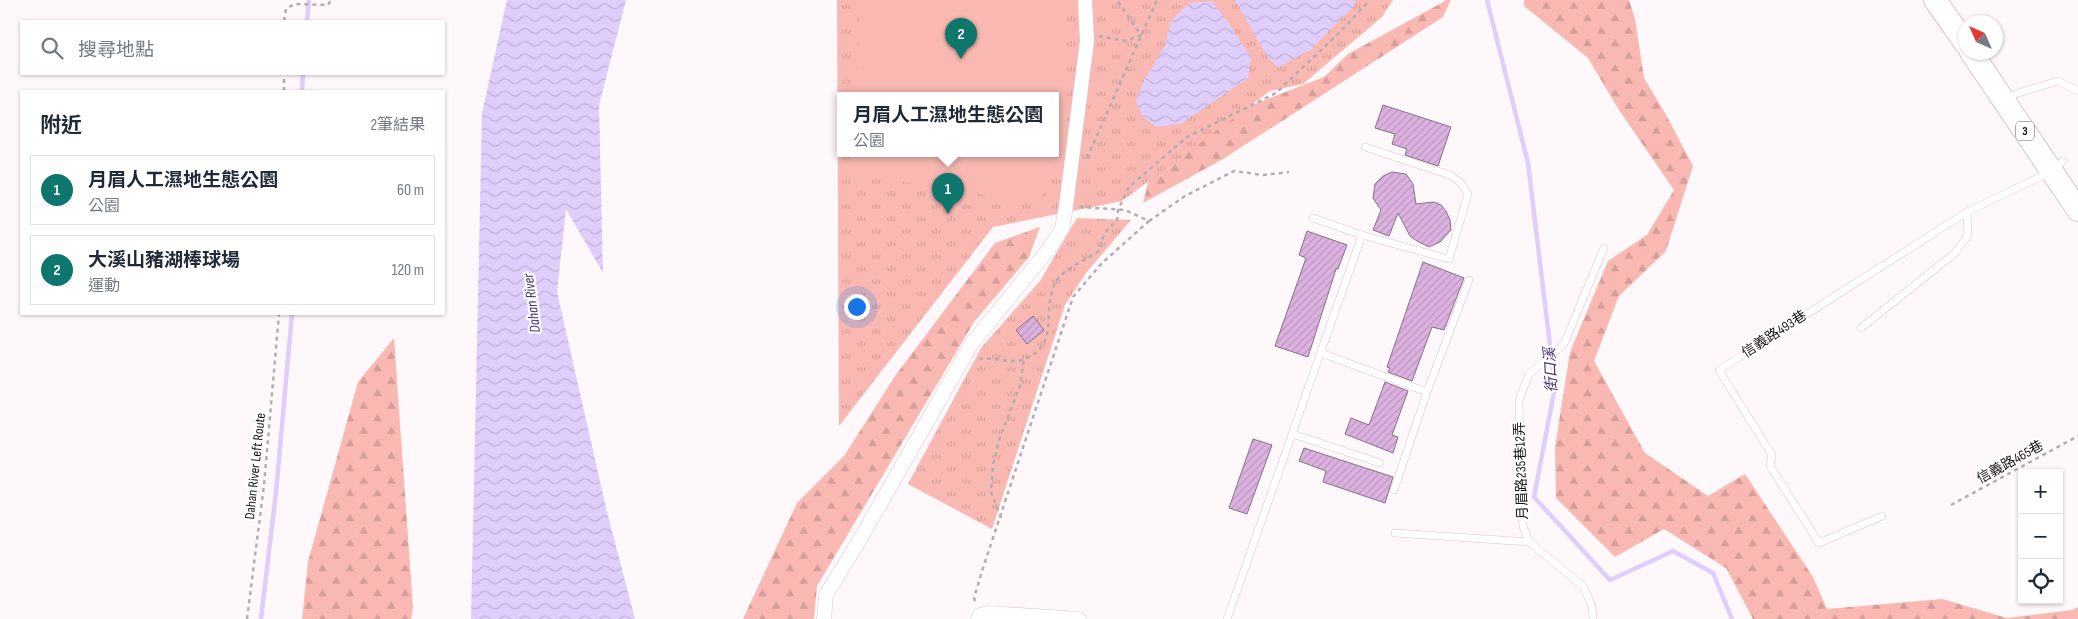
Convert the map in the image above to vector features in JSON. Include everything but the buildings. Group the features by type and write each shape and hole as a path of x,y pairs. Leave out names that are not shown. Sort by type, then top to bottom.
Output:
{"main road":[{"path":"1936,0 1958,32"},
{"path":"1952,0 1962,15"},
{"name":"3","path":"1978,60 2010,98 2058,166 2078,210"},
{"name":"3","path":"1991,60 2010,98"},
{"name":"3","path":"2058,166 2078,184"}],"street":[{"path":"824,619 826,595 860,541 972,343 1049,249 1062,230 1087,34 1085,0"},
{"path":"979,617 988,613 1079,619"}],"lane":[{"path":"2010,98 2058,81 2078,92"},
{"path":"1313,218 1362,235 1449,259 1468,194 1462,184 1450,175 1365,147"},
{"name":"信義路493巷","path":"1882,516 1819,543 1770,466 1772,454 1719,370 1967,212 2058,166"},
{"path":"1860,328 1955,254 1968,235 1967,212"},
{"path":"1227,619 1362,235"},
{"name":"月眉路235巷12弄","path":"1529,542 1523,526 1521,509 1519,400 1530,374 1564,344 1604,248"},
{"path":"1394,490 1427,392 1469,280"},
{"path":"1321,354 1427,392"},
{"path":"1293,434 1380,463"},
{"path":"1395,534 1529,542 1583,586 1592,606 1592,619"}],"path":[{"path":"284,20 286,9 294,4 328,5 331,0"},
{"path":"1117,0 1141,35"},
{"path":"1086,161 1157,0"},
{"path":"960,364 984,358 1004,362 1024,359 1039,349 1047,338 1053,288 1060,277 1100,250 1102,238 1109,227 1117,221 1118,210 1129,187 1187,137 1276,93 1342,30 1366,4 1367,0"},
{"path":"1087,34 1126,41 1141,35"},
{"path":"284,75 284,90"},
{"path":"979,617 974,598 1074,297 1101,264 1149,221 1184,196 1234,171 1263,175 1289,172"},
{"path":"1066,206 1125,210 1149,221"},
{"name":"Dahan River Left Route","path":"247,619 264,485 279,315"},
{"path":"1001,518 992,492 993,465 1000,437 1020,386 1024,359"},
{"name":"信義路465巷","path":"1951,506 2078,436"}],"green space":[{"path":"837,0 1393,0 1382,17 1303,84 1270,91 1122,201 993,227 839,426 838,157 1059,157 1059,92 837,92"},
{"path":"859,0 1064,0 1064,118 1059,140 1059,92 857,92"},
{"path":"1447,0 1451,0 1443,17 1223,159 1143,203 1150,175 1219,118 1324,77 1348,54"},
{"path":"1524,0 1629,0 1635,19 1644,78 1693,166 1666,251 1619,296 1594,361 1645,453 1708,496 1745,474 1813,577 1827,609 1942,599 2007,618 2072,610 2078,607 2078,619 1753,619 1726,568 1664,529 1615,557 1556,498 1555,447 1570,352 1608,261 1647,235 1674,190 1619,110 1588,58 1524,6"},
{"path":"856,157 1055,157 1048,190 1035,203 856,174"},
{"path":"1077,218 1131,220 1086,273 1065,305 992,529 908,484 981,348 1040,281"},
{"path":"1040,227 1029,257 974,322 817,586 814,619 743,619 797,503 844,456 895,376 995,243"},
{"path":"394,338 413,608 411,619 302,619 308,562 358,382"}],"water":[{"name":"Dahan River","path":"507,0 626,0 599,105 603,273 566,209 557,292 606,508 635,619 471,619 482,113"},
{"path":"1235,0 1355,0 1354,6 1309,51 1278,67 1268,58"},
{"path":"1212,1 1251,58 1248,78 1182,123 1157,127 1143,117 1136,102 1142,84 1165,46 1171,21 1189,3"}],"waterway":[{"path":"307,20 309,0"},
{"name":"街口溪","path":"1487,0 1528,163 1555,387 1534,497 1610,580 1673,551 1713,573 1732,619"},
{"path":"302,90 303,75"},
{"path":"261,619 276,492 292,315"}],"place":[{"name":"大溪山豬湖棒球場","path":"961,59"},
{"name":"月眉人工濕地生態公園","path":"948,214"}]}
